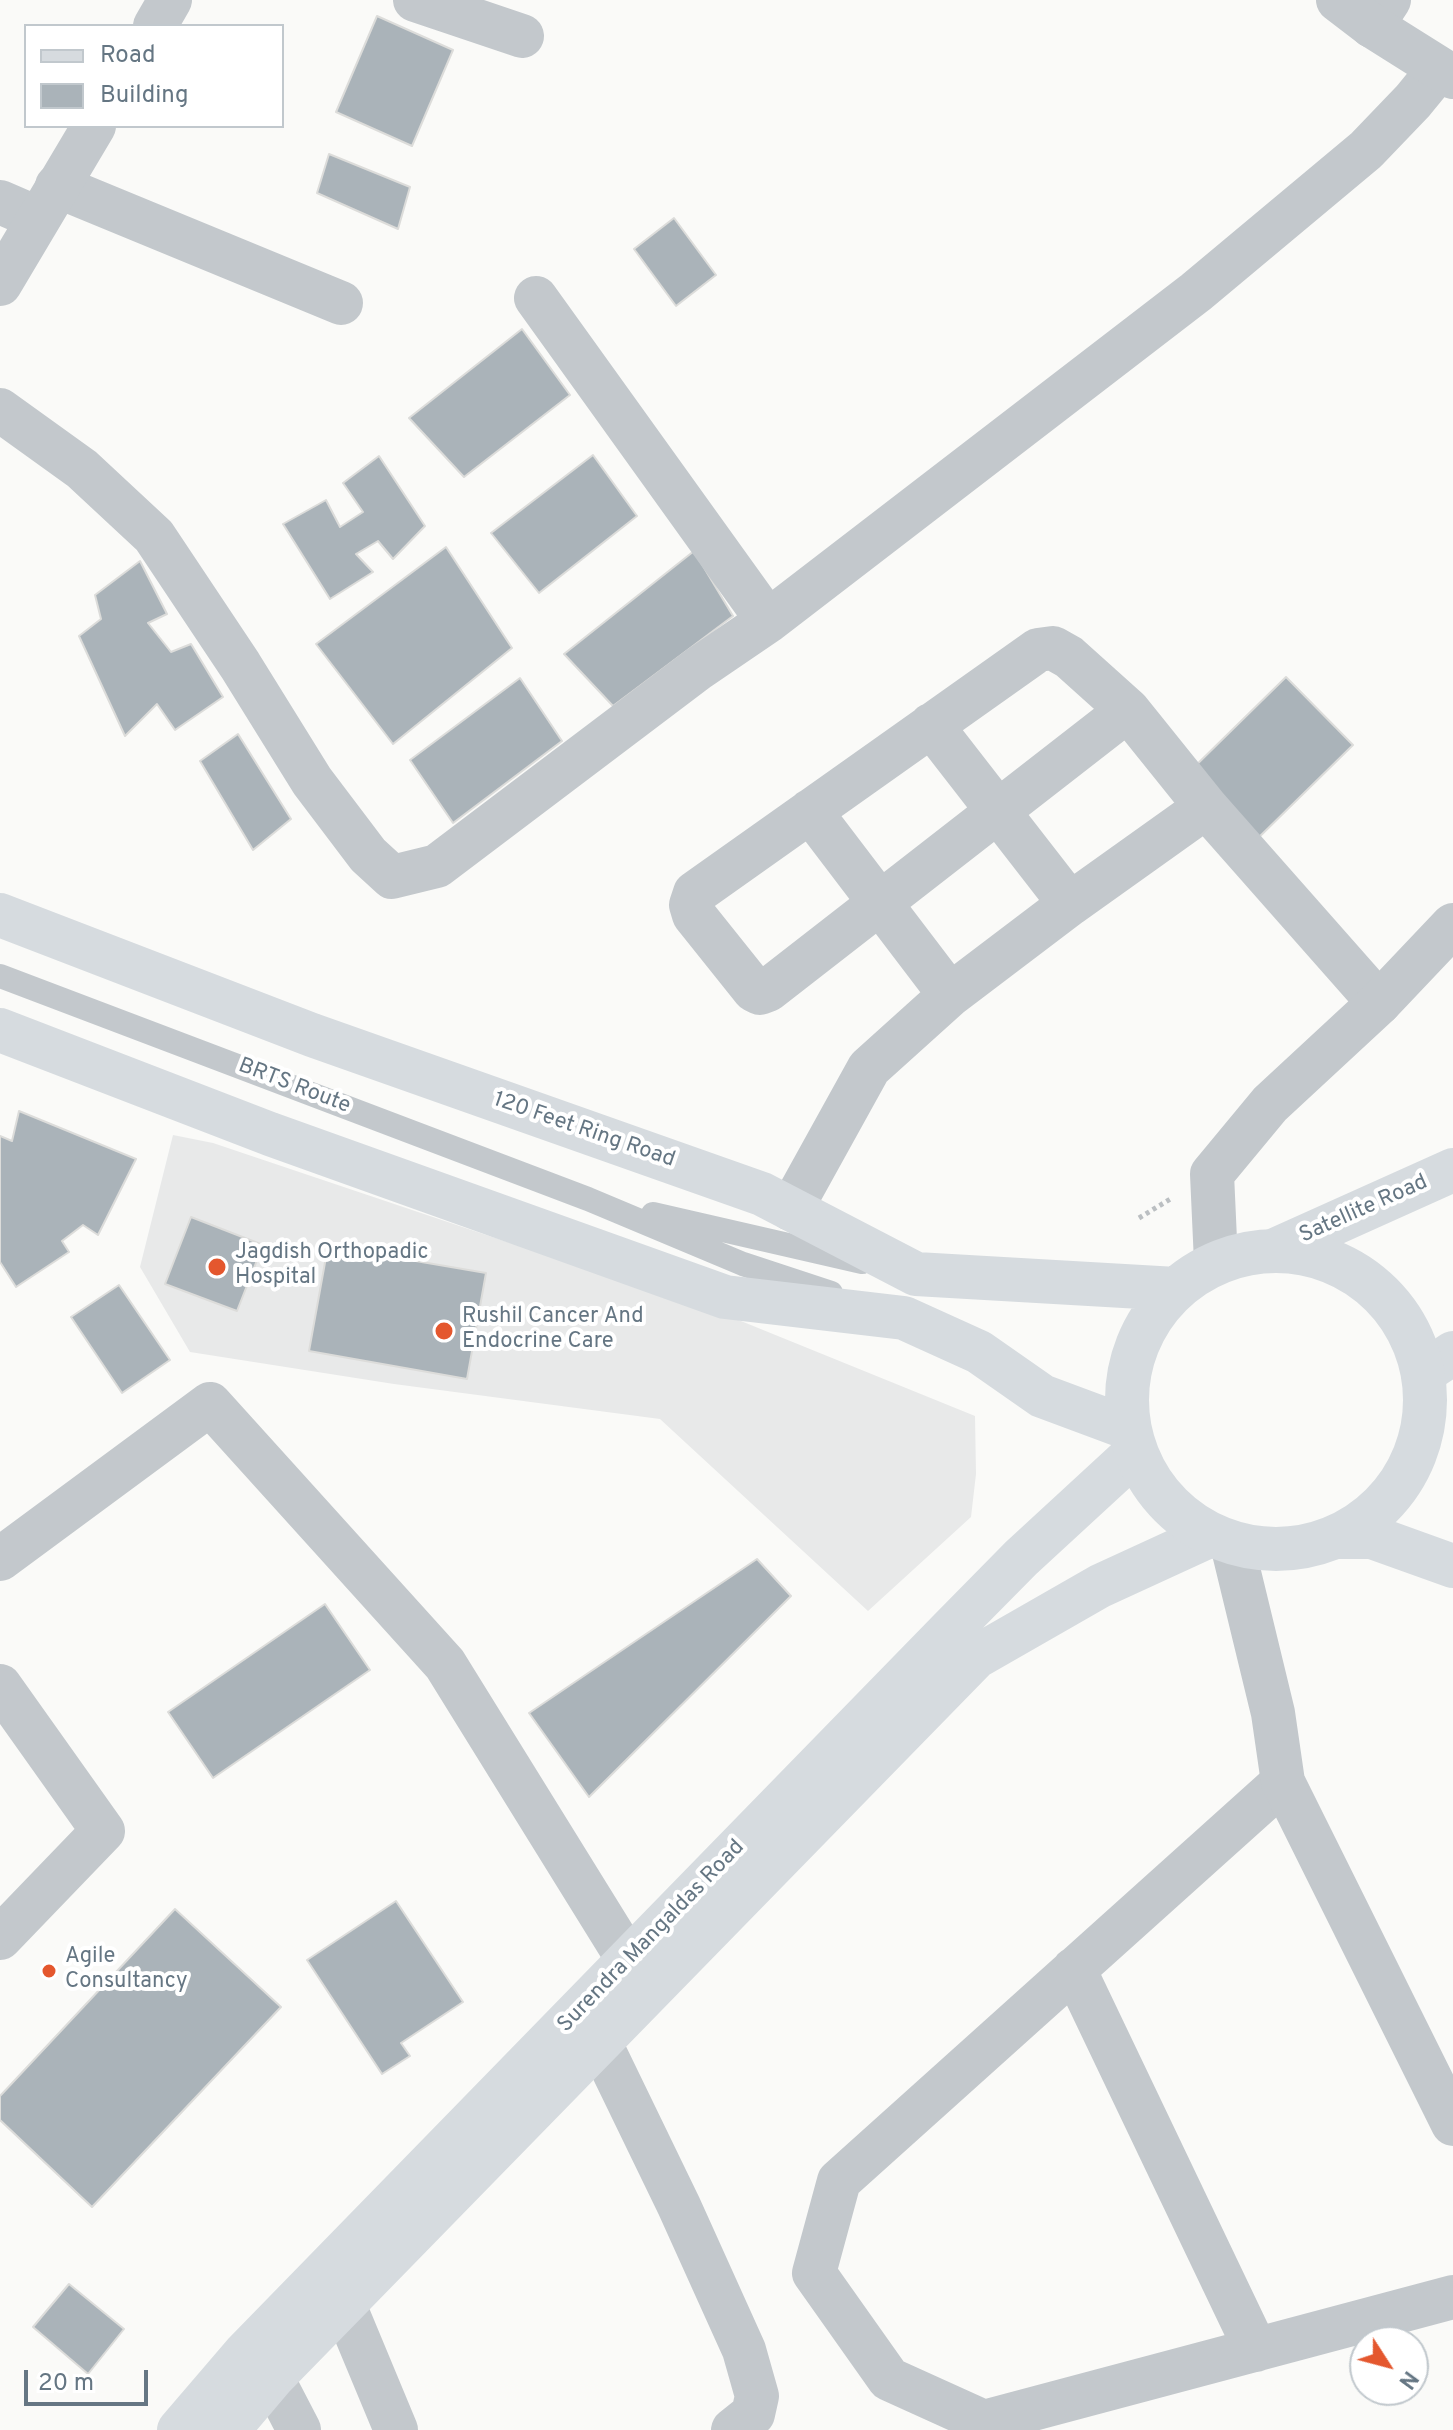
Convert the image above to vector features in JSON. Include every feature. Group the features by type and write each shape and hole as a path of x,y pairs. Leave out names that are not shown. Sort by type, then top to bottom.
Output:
{"main road":[{"name":"120 Feet Ring Road","path":"0,915 312,1035 762,1194 916,1274 1176,1289"},
{"path":"0,1030 270,1134 725,1297 904,1318 979,1352 1042,1396 1132,1440"},
{"name":"Satellite Road","path":"1275,1250 1453,1170"},
{"path":"1275,1250 1342,1265 1371,1284 1401,1320 1439,1386 1409,1467 1390,1496 1365,1520 1335,1537 1301,1547 1266,1550 1222,1540 1187,1521 1165,1502 1148,1479 1132,1440 1126,1390 1134,1352 1150,1318 1176,1289 1216,1262 1245,1253 1275,1250"},
{"name":"Surendra Mangaldas Road","path":"179,2430 245,2353 1021,1558 1132,1440"},
{"path":"1335,1537 1372,1537 1453,1566"},
{"name":"Surendra Mangaldas Road","path":"228,2430 272,2378 976,1657 1100,1586 1222,1540"}],"street":[{"path":"156,24 170,0"},
{"path":"415,0 522,36"},
{"path":"0,410 82,469 154,536 312,781 368,855 392,877 437,866 699,668 768,621 1196,292 1366,150 1413,101 1446,73 1366,9"},
{"path":"0,284 31,202 92,128"},
{"path":"31,202 341,303"},
{"path":"536,298 768,621"},
{"path":"1128,710 768,990 760,993 754,990 694,915 691,905 695,893 1038,650 1053,648 1069,657 1128,710 1206,807 1379,1003"},
{"path":"931,725 1070,904"},
{"path":"791,1209 869,1068 950,995 1206,807"},
{"path":"810,811 950,995"},
{"path":"1216,1262 1212,1174 1270,1104 1379,1003 1453,925"},
{"path":"0,1559 210,1404 445,1664 629,1961"},
{"path":"1222,1540 1273,1713 1283,1782 1453,2124"},
{"path":"0,1686 103,1831 0,1938"},
{"path":"1283,1782 839,2181 814,2273 889,2379 984,2422 1453,2297"},
{"path":"1074,1969 1256,2350"},
{"path":"600,2043 744,2350 757,2396 753,2414 733,2430"},
{"path":"344,2305 396,2430"},
{"path":"272,2378 299,2430"}],"lane":[{"name":"BRTS Route","path":"0,976 588,1199 743,1264 904,1318"},
{"name":"BRTS Route","path":"588,1199 916,1274"}],"shaded area":[{"path":"173,1135 213,1143 736,1319 975,1416 976,1474 971,1517 868,1611 660,1419 394,1384 190,1352 140,1267"}],"building":[{"path":"377,16 453,50 412,146 336,112"},
{"path":"329,154 410,187 398,229 317,193"},
{"path":"674,218 716,275 676,306 634,249"},
{"path":"522,329 570,395 464,477 409,418"},
{"path":"593,455 637,516 539,593 491,533"},
{"path":"379,456 425,526 393,559 378,541 356,554 373,572 330,599 283,524 326,500 340,527 363,512 343,483"},
{"path":"446,547 512,648 393,744 316,644"},
{"path":"694,551 733,616 613,706 564,654"},
{"path":"140,561 167,614 148,623 171,652 191,644 223,697 175,730 157,704 125,736 79,636 101,619 95,595"},
{"path":"1286,677 1353,745 1250,846 1183,778"},
{"path":"520,678 562,741 453,823 410,760"},
{"path":"238,734 291,819 253,850 200,761"},
{"path":"19,1111 136,1159 98,1235 83,1225 62,1241 69,1252 16,1287 0,1262 0,1136 12,1141"},
{"path":"191,1217 263,1245 237,1311 165,1284"},
{"path":"328,1246 486,1273 467,1379 309,1351"},
{"path":"119,1285 170,1360 122,1393 71,1317"},
{"path":"757,1559 791,1596 589,1797 529,1713"},
{"path":"325,1604 370,1670 213,1778 168,1712"},
{"path":"396,1901 463,2002 401,2043 410,2056 382,2074 307,1960"},
{"path":"175,1909 281,2007 92,2207 0,2120 0,2096"},
{"path":"69,2284 124,2329 88,2374 33,2327"}],"place":[{"name":"Jagdish Orthopadic Hospital","path":"217,1267"},
{"name":"Rushil Cancer And Endocrine Care","path":"444,1331"},
{"name":"Agile Consultancy","path":"49,1971"}]}
